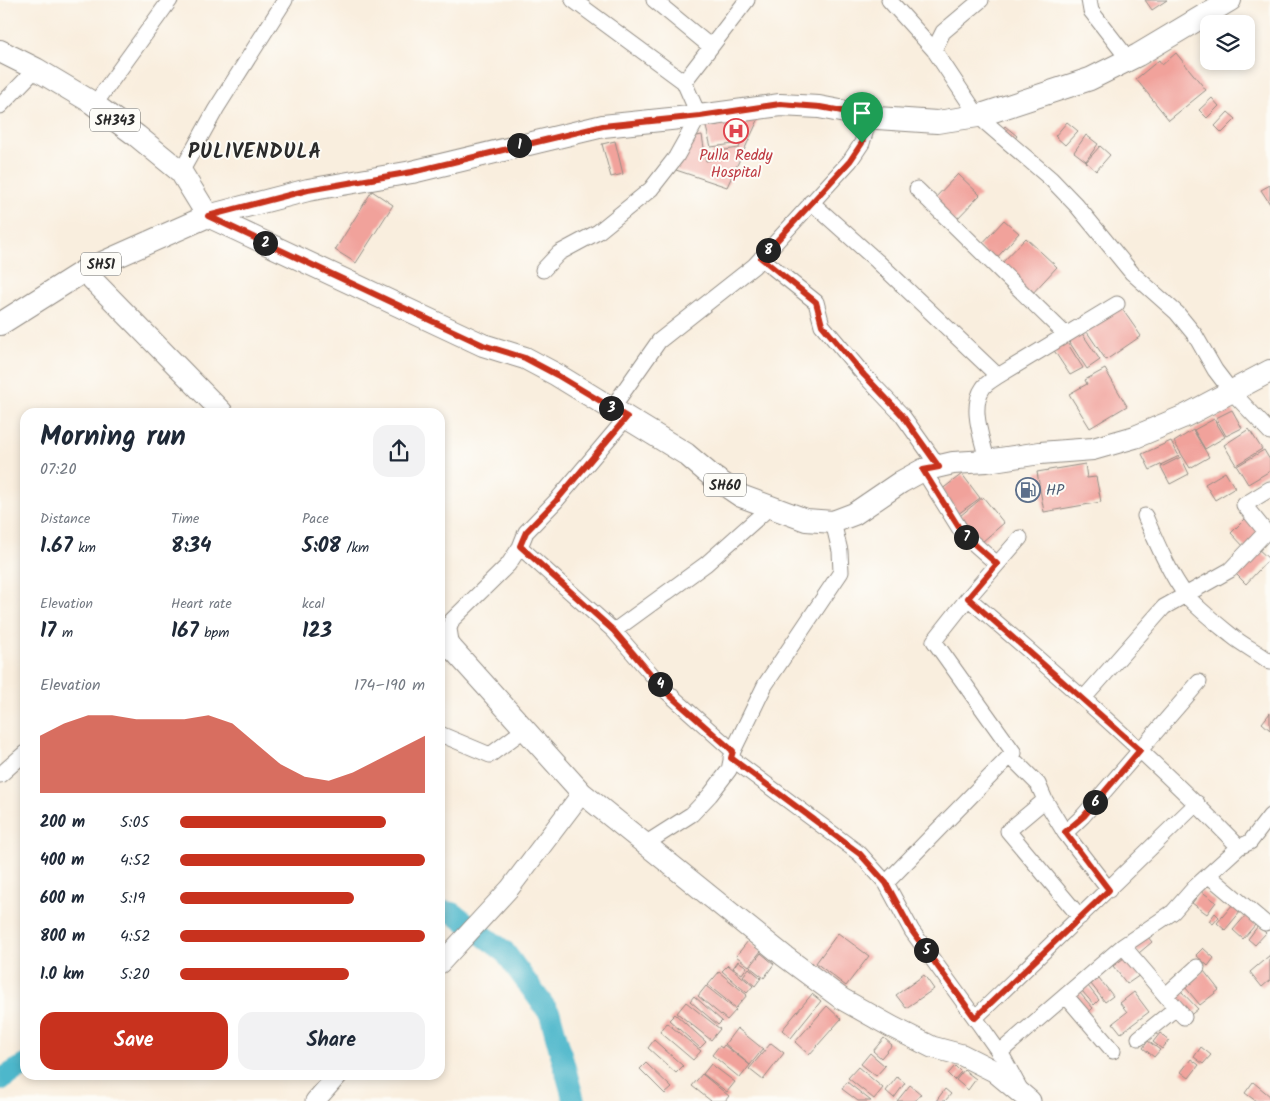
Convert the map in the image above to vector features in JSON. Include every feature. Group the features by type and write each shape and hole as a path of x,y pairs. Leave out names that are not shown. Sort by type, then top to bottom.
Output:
{"main road":[{"path":"203,218 308,190 412,172 603,126 700,116 780,104 820,107 870,116 938,122 978,116 1090,79 1129,60 1230,0"},
{"name":"SH343","path":"0,51 117,133 151,160 203,218"},
{"name":"SH343","path":"0,65 31,74 94,105 138,136 181,172 203,218"},
{"name":"SH51","path":"0,324 84,272 203,218"},
{"name":"SH60","path":"203,218 483,345 525,358 557,375 686,454 713,477 741,496 806,520 832,522 854,514 901,482 931,468 953,463 987,462 1040,453 1093,449 1135,437 1185,416 1270,370"},
{"path":"84,272 218,408"},
{"path":"445,647 525,730 582,793 784,956 842,999 932,1047 962,1055 994,1071 1027,1098"}],"street":[{"path":"94,105 170,0"},
{"path":"181,172 216,109 285,0"},
{"path":"543,270 559,253 598,232 652,189 676,157 700,116 684,82 573,0"},
{"path":"654,0 711,47"},
{"path":"889,0 934,50 978,116 1052,179 1078,206 1132,273 1177,313 1195,335 1215,370 1231,391 1270,432"},
{"path":"934,50 943,32 981,0"},
{"path":"1090,0 1091,11 1129,60"},
{"path":"684,82 711,47 739,3"},
{"path":"0,106 31,74"},
{"path":"445,643 452,620 508,565 526,532 556,501 619,413 660,341 724,291 761,258 850,161 862,143 870,116"},
{"path":"917,189 1066,335"},
{"path":"811,202 877,261 998,376"},
{"path":"761,258 816,302 822,325 864,375 902,415 931,468 963,534 997,564"},
{"path":"987,462 977,415 978,400 984,387 998,376 1118,304"},
{"path":"1084,698 1164,607 1230,570 1266,532 1244,505 1270,489"},
{"path":"614,631 706,564 770,507"},
{"path":"1145,516 1165,559 1185,594 1234,638 1258,651 1270,662"},
{"path":"645,844 692,814 710,795 729,770 732,755 766,685 841,572 840,551 832,522"},
{"path":"886,883 1014,753 934,641 1020,538"},
{"path":"520,546 614,631 666,692 732,755 860,854 886,883 912,931 975,1018 1027,1098"},
{"path":"968,598 1084,698 1197,803 1239,848"},
{"path":"1065,832 1084,816 1198,682"},
{"path":"445,736 490,755 525,730"},
{"path":"1010,756 1038,784 1045,800 1065,832 1109,890"},
{"path":"0,775 20,757"},
{"path":"445,959 510,888 582,793"},
{"path":"1045,800 1008,831 1080,917"},
{"path":"975,1018 1197,803"},
{"path":"999,1053 1123,946 1173,912 1208,875 1239,848 1250,842 1270,816"},
{"path":"1208,875 1265,923"},
{"path":"1123,946 1180,1012 1139,1038"},
{"path":"1166,996 1198,967"},
{"path":"1066,996 1113,1051"},
{"path":"315,1101 334,1080"}],"building":[{"path":"1145,0 1167,0 1152,10"},
{"path":"1176,53 1206,90 1169,120 1136,79 1159,60 1162,65"},
{"path":"1212,98 1219,106 1207,118 1199,110"},
{"path":"1228,112 1236,119 1222,133 1215,126"},
{"path":"759,118 727,187 676,170 684,152 682,139 702,135 706,161 711,160 711,152 739,148 741,143 711,147 706,127"},
{"path":"1067,122 1078,131 1065,145 1055,136"},
{"path":"1005,126 1017,136 1010,145 998,134"},
{"path":"1086,135 1098,144 1086,161 1074,152"},
{"path":"615,141 623,174 611,177 602,144"},
{"path":"1100,146 1110,155 1096,171 1086,162"},
{"path":"958,174 980,195 954,222 932,201"},
{"path":"1270,185 1270,204 1261,190"},
{"path":"372,191 393,205 356,263 335,250"},
{"path":"1004,220 1019,233 994,261 979,247"},
{"path":"1026,238 1057,267 1030,296 998,267"},
{"path":"1120,306 1141,336 1106,360 1085,329"},
{"path":"1079,329 1100,360 1087,369 1066,337"},
{"path":"1066,341 1083,368 1070,375 1053,349"},
{"path":"1105,369 1127,406 1090,428 1069,394 1087,384 1085,380"},
{"path":"1232,410 1242,428 1226,436 1216,418"},
{"path":"1214,419 1225,437 1205,449 1194,430"},
{"path":"1249,429 1262,449 1236,465 1224,445"},
{"path":"1193,430 1209,457 1190,468 1174,442"},
{"path":"1171,441 1179,456 1150,470 1142,454"},
{"path":"1264,450 1270,460 1270,471 1248,484 1237,466"},
{"path":"1181,457 1189,474 1170,484 1161,467"},
{"path":"1085,464 1087,478 1096,477 1101,502 1044,512 1037,472"},
{"path":"1225,472 1235,488 1215,500 1205,484"},
{"path":"962,474 980,498 958,514 941,490"},
{"path":"983,497 1004,523 982,542 960,516"},
{"path":"1247,517 1263,533 1246,549 1231,533"},
{"path":"1257,548 1269,559 1246,584 1235,573"},
{"path":"1270,713 1270,730 1262,723"},
{"path":"1201,891 1216,902 1207,914 1192,903"},
{"path":"1233,904 1241,911 1225,930 1217,923"},
{"path":"1215,913 1219,917 1213,924 1209,921"},
{"path":"1246,915 1256,924 1243,939 1233,930"},
{"path":"1258,926 1266,933 1255,945 1248,939"},
{"path":"838,933 869,956 846,986 816,963"},
{"path":"1147,936 1152,942 1139,953 1134,948"},
{"path":"748,941 761,951 749,966 736,956"},
{"path":"1203,948 1214,958 1208,966 1196,955"},
{"path":"761,953 774,964 764,978 750,967"},
{"path":"1270,955 1270,980 1262,987 1250,972"},
{"path":"1127,956 1140,975 1127,984 1113,966"},
{"path":"738,961 747,967 742,974 733,968"},
{"path":"728,965 753,986 747,993 722,971"},
{"path":"749,968 761,978 755,986 743,976"},
{"path":"1204,971 1219,990 1200,1005 1185,987"},
{"path":"719,972 747,995 736,1008 708,985"},
{"path":"924,975 934,989 906,1008 896,995"},
{"path":"1099,978 1113,996 1105,1002 1091,984"},
{"path":"706,986 736,1010 727,1020 698,996"},
{"path":"1088,986 1099,1000 1094,1005 1082,991"},
{"path":"1181,991 1198,1009 1188,1017 1172,1000"},
{"path":"1079,992 1093,1008 1086,1015 1072,999"},
{"path":"1134,992 1149,1012 1121,1033 1113,1023 1127,1012 1120,1003"},
{"path":"812,994 821,1001 791,1038 782,1030"},
{"path":"694,996 722,1021 718,1025 690,1001"},
{"path":"686,1002 720,1029 711,1040 677,1013"},
{"path":"827,1006 841,1019 809,1055 795,1042"},
{"path":"675,1014 706,1042 700,1048 669,1020"},
{"path":"667,1023 701,1051 693,1060 660,1032"},
{"path":"737,1028 763,1049 750,1065 725,1044"},
{"path":"1160,1033 1169,1040 1162,1049 1153,1042"},
{"path":"884,1038 892,1045 881,1058 873,1051"},
{"path":"654,1040 683,1066 676,1073 648,1048"},
{"path":"1148,1041 1160,1050 1154,1057 1143,1048"},
{"path":"771,1043 784,1053 763,1080 749,1069"},
{"path":"724,1045 750,1065 740,1078 712,1055 719,1046 722,1048"},
{"path":"1201,1047 1211,1055 1203,1064 1194,1057"},
{"path":"870,1053 885,1066 876,1076 861,1064"},
{"path":"1191,1059 1199,1065 1189,1078 1181,1072"},
{"path":"646,1063 672,1088 665,1094 640,1069"},
{"path":"711,1064 735,1082 727,1092 703,1074"},
{"path":"955,1066 961,1072 954,1080 948,1074"},
{"path":"858,1067 883,1088 874,1099 848,1078"},
{"path":"964,1070 976,1079 968,1090 956,1080"},
{"path":"702,1074 729,1096 725,1101 711,1101 692,1086"},
{"path":"897,1077 905,1083 894,1098 886,1091"},
{"path":"847,1082 871,1101 858,1101 842,1089"},
{"path":"1253,1082 1270,1096 1270,1101 1256,1101 1245,1093"},
{"path":"910,1085 921,1094 915,1101 897,1101"},
{"path":"945,1089 951,1094 945,1101 936,1101"}],"waterway":[{"path":"445,912 453,913 504,951 550,1014 574,1101"},
{"path":"0,1080 20,1068"}],"place":[{"name":"Pulla Reddy Hospital","path":"736,131"},
{"name":"HP","path":"1028,490"}],"district":[{"name":"PULIVENDULA","path":"255,151"}],"route":[{"path":"780,104 820,107 870,116 862,143 850,161 761,258 816,302 822,325 864,375 902,415 939,467 923,470 963,534 997,564 968,598 1084,698 1140,750 1084,816 1065,832 1109,890 975,1018 912,931 886,883 860,854 731,758 733,751 666,692 614,631 520,546 526,532 556,501 627,417 525,358 483,345 208,216 308,190 412,172 517,145 603,126 700,116 780,104"}]}
